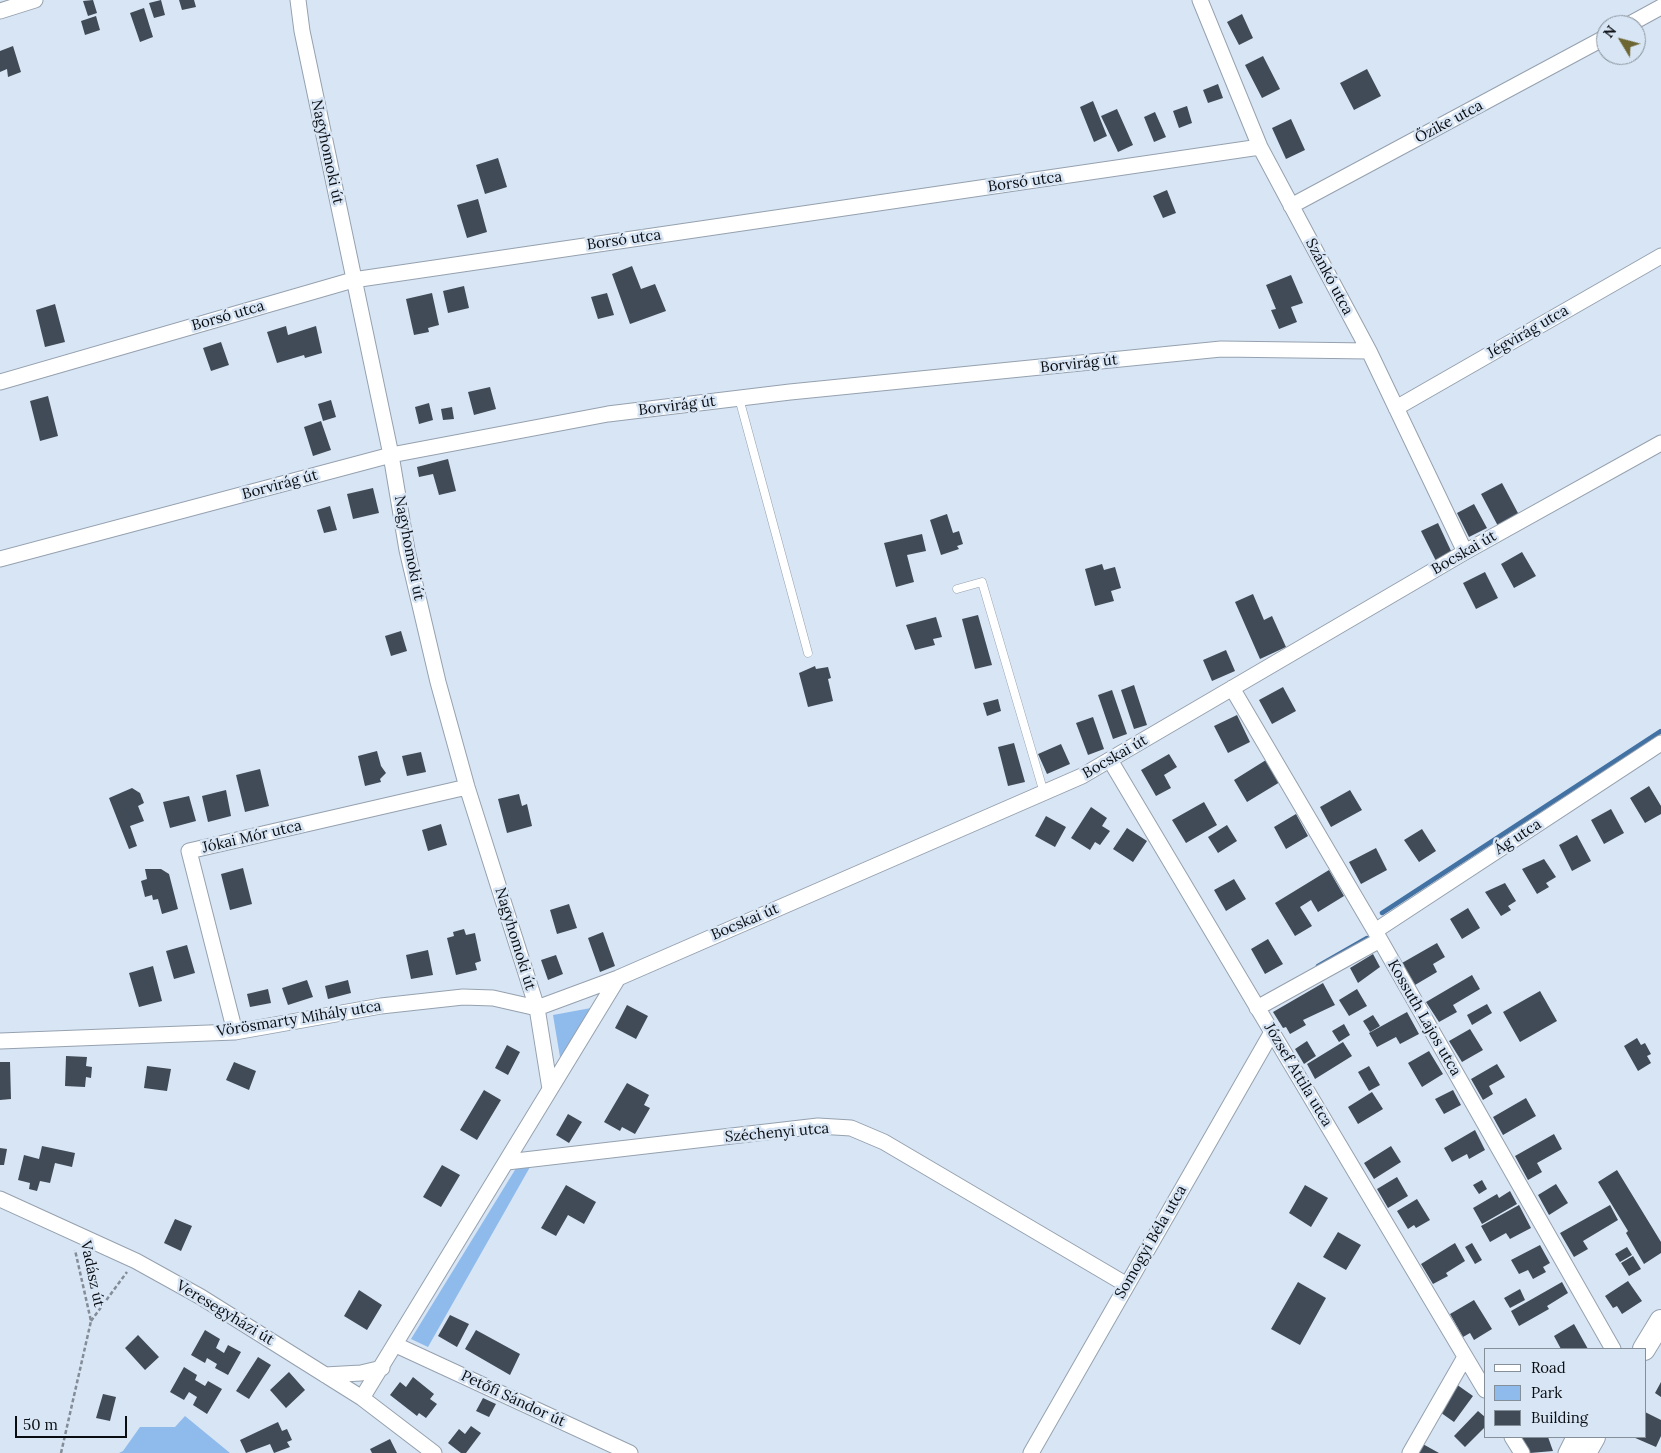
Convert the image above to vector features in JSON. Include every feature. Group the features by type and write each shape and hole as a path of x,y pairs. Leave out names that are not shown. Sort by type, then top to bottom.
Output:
{"main road":[{"path":"1645,1348 1661,1321"},
{"path":"1585,1453 1593,1438"}],"street":[{"path":"0,11 35,0"},
{"name":"Nagyhomoki út","path":"298,0 304,41 353,280 392,455 410,560 438,682 467,787 537,1008 550,1089"},
{"name":"Szánkó utca","path":"1200,0 1260,147 1368,350 1465,552"},
{"path":"1646,15 1661,7"},
{"name":"Őzike utca","path":"1291,206 1596,42"},
{"name":"Borsó utca","path":"0,382 353,280 1260,147"},
{"name":"Jégvirág utca","path":"1396,408 1661,256"},
{"name":"Borvirág út","path":"0,560 392,455 608,414 739,398 1221,349 1368,350"},
{"name":"Bocskai út","path":"537,1008 618,978 1082,776 1465,552 1661,443"},
{"name":"Kossuth Lajos utca","path":"1232,688 1377,936 1612,1348"},
{"name":"Ág utca","path":"1258,1008 1377,936 1661,743"},
{"name":"József Attila utca","path":"1110,760 1484,1388"},
{"name":"Jókai Mór utca","path":"235,1032 189,851 467,787"},
{"path":"362,1398 618,978"},
{"name":"Vörösmarty Mihály utca","path":"0,1041 235,1032 427,1000 493,998 537,1008"},
{"name":"Somogyi Béla utca","path":"1030,1453 1272,1032"},
{"name":"Széchenyi utca","path":"507,1162 818,1126 851,1128 884,1142 1127,1285"},
{"name":"Veresegyházi út","path":"0,1199 136,1261 200,1297 362,1398 434,1453"},
{"name":"Petőfi Sándor út","path":"396,1345 630,1453"},
{"path":"1410,1453 1465,1357"},
{"path":"325,1375 360,1373 382,1368"},
{"path":"1513,1438 1522,1453"},
{"path":"1566,1453 1574,1438"}],"lane":[{"path":"739,398 808,653"},
{"path":"957,589 982,582 1044,793"}],"path":[{"name":"Vadász út","path":"61,1453 90,1321 71,1232"},
{"name":"Vadász út","path":"90,1321 136,1261"}],"green space":[{"path":"591,1008 561,1063 553,1015"},
{"path":"518,1165 530,1167 428,1347 411,1339"},
{"path":"185,1416 230,1453 119,1453 123,1451 140,1427 175,1427"}],"building":[{"path":"93,0 97,13 88,16 83,1"},
{"path":"161,0 165,15 154,18 149,3"},
{"path":"179,0 194,0 196,7 182,10"},
{"path":"144,8 153,37 140,42 130,13"},
{"path":"1242,14 1253,38 1239,45 1227,22"},
{"path":"96,16 100,30 85,35 81,21"},
{"path":"13,46 21,72 8,77 7,69 0,72 0,51"},
{"path":"1263,56 1280,89 1262,98 1245,65"},
{"path":"1367,69 1381,96 1354,110 1340,83"},
{"path":"1218,84 1223,98 1208,103 1203,90"},
{"path":"1093,101 1107,136 1094,142 1080,107"},
{"path":"1187,106 1192,123 1179,128 1173,111"},
{"path":"1117,109 1133,145 1118,152 1101,116"},
{"path":"1155,112 1166,137 1154,142 1144,117"},
{"path":"1291,119 1305,150 1286,159 1272,128"},
{"path":"498,158 507,187 485,194 476,165"},
{"path":"1167,190 1176,213 1163,218 1153,196"},
{"path":"478,199 487,232 467,238 457,205"},
{"path":"632,266 641,289 655,284 666,311 630,324 612,274"},
{"path":"1291,275 1303,303 1291,307 1297,322 1279,329 1271,310 1276,309 1266,285"},
{"path":"464,286 469,308 448,313 443,291"},
{"path":"432,293 439,325 428,328 429,332 414,335 406,299"},
{"path":"607,293 614,315 598,319 591,297"},
{"path":"55,304 65,342 45,347 36,310"},
{"path":"286,326 288,335 316,326 322,353 305,358 304,355 277,363 267,332"},
{"path":"221,342 229,365 211,371 203,348"},
{"path":"490,387 496,409 474,415 468,392"},
{"path":"48,396 58,436 40,441 30,401"},
{"path":"331,400 336,417 323,421 318,404"},
{"path":"429,403 433,420 419,424 415,407"},
{"path":"452,407 454,419 443,420 441,409"},
{"path":"321,421 331,450 313,456 304,427"},
{"path":"448,459 456,491 439,495 433,474 419,477 417,467"},
{"path":"1502,483 1519,515 1498,526 1481,494"},
{"path":"373,488 379,513 353,519 347,494"},
{"path":"1474,504 1487,528 1469,537 1457,513"},
{"path":"330,506 337,530 324,533 317,510"},
{"path":"947,514 953,533 959,531 963,544 957,546 959,549 941,555 930,520"},
{"path":"1438,523 1452,553 1436,561 1421,531"},
{"path":"922,534 926,551 907,555 914,582 896,587 884,543"},
{"path":"1522,552 1536,576 1514,588 1501,564"},
{"path":"1102,564 1104,570 1115,567 1121,588 1111,591 1114,601 1095,606 1085,569"},
{"path":"1485,572 1498,598 1476,609 1463,583"},
{"path":"1253,594 1264,620 1272,616 1286,647 1260,659 1235,602"},
{"path":"978,615 992,665 975,669 962,619"},
{"path":"936,617 942,637 933,639 935,645 915,650 906,625"},
{"path":"401,631 407,651 391,656 385,636"},
{"path":"1226,650 1235,671 1212,681 1203,660"},
{"path":"815,666 816,669 828,667 831,678 828,679 833,701 808,707 799,673"},
{"path":"1134,685 1147,725 1134,729 1121,690"},
{"path":"1283,687 1296,711 1272,724 1259,700"},
{"path":"1112,690 1127,734 1113,739 1098,695"},
{"path":"998,699 1001,711 987,716 983,703"},
{"path":"1237,715 1250,742 1228,753 1214,726"},
{"path":"1093,717 1104,749 1088,755 1076,723"},
{"path":"1014,743 1025,782 1008,786 998,747"},
{"path":"1061,744 1070,764 1047,774 1038,754"},
{"path":"377,751 381,766 386,773 380,779 381,782 365,786 358,756"},
{"path":"421,752 426,772 407,776 402,756"},
{"path":"1169,754 1177,767 1164,775 1171,788 1156,796 1141,770"},
{"path":"1266,760 1280,782 1247,802 1234,780"},
{"path":"260,769 269,806 245,812 236,775"},
{"path":"1649,786 1661,806 1661,814 1645,823 1630,798"},
{"path":"132,788 140,793 144,803 138,806 144,821 130,826 137,846 129,849 109,798"},
{"path":"226,790 231,816 208,822 202,796"},
{"path":"1350,790 1362,810 1331,827 1320,807"},
{"path":"519,794 522,806 527,804 532,826 507,833 498,799"},
{"path":"189,796 196,821 170,828 163,802"},
{"path":"1204,802 1217,825 1186,843 1172,820"},
{"path":"1091,807 1107,818 1102,826 1110,831 1100,845 1095,842 1090,850 1071,838"},
{"path":"1611,809 1624,833 1604,844 1591,820"},
{"path":"1296,814 1308,836 1286,849 1274,827"},
{"path":"1046,816 1066,827 1055,847 1035,836"},
{"path":"441,824 447,845 428,851 422,830"},
{"path":"1227,825 1237,841 1218,853 1208,837"},
{"path":"1127,828 1147,841 1133,862 1113,849"},
{"path":"1422,829 1436,851 1419,862 1404,840"},
{"path":"1577,835 1591,861 1572,871 1559,845"},
{"path":"1376,848 1387,870 1361,884 1349,862"},
{"path":"1544,859 1556,877 1546,883 1549,887 1537,894 1522,869"},
{"path":"243,868 252,904 230,910 221,874"},
{"path":"145,869 161,869 169,874 178,909 162,914 158,899 153,900 152,895 145,897 141,881 147,879"},
{"path":"1329,870 1344,896 1318,912 1311,900 1300,907 1312,926 1295,936 1275,903"},
{"path":"1234,879 1246,899 1226,911 1214,890"},
{"path":"1505,883 1516,901 1508,906 1511,910 1501,916 1485,892"},
{"path":"569,904 577,928 557,934 550,910"},
{"path":"1468,908 1480,928 1462,939 1450,919"},
{"path":"464,929 466,935 475,933 481,961 475,963 477,970 456,975 447,938 454,936 453,932"},
{"path":"603,932 615,966 600,972 588,938"},
{"path":"1268,939 1283,964 1265,974 1251,949"},
{"path":"1437,943 1445,957 1433,964 1437,972 1415,985 1402,963"},
{"path":"187,945 195,973 174,979 166,951"},
{"path":"428,950 433,975 411,979 406,955"},
{"path":"1373,954 1380,967 1358,983 1350,968"},
{"path":"556,955 563,974 548,980 541,960"},
{"path":"153,966 162,1001 139,1007 129,973"},
{"path":"1472,975 1480,989 1453,1005 1457,1012 1439,1022 1426,1002"},
{"path":"307,980 313,997 288,1005 282,988"},
{"path":"348,980 351,993 328,999 325,986"},
{"path":"1323,983 1335,1005 1303,1020 1306,1025 1290,1034 1286,1027 1283,1028 1273,1012"},
{"path":"268,989 271,1003 250,1007 247,994"},
{"path":"1357,989 1367,1006 1349,1016 1339,1000"},
{"path":"1540,991 1557,1021 1520,1042 1503,1012"},
{"path":"1487,1004 1492,1013 1472,1025 1467,1015"},
{"path":"627,1005 648,1016 636,1039 615,1028"},
{"path":"1407,1012 1419,1034 1400,1044 1396,1037 1377,1047 1369,1033"},
{"path":"1373,1015 1380,1026 1370,1032 1363,1021"},
{"path":"1344,1024 1350,1035 1339,1042 1332,1031"},
{"path":"1470,1029 1483,1050 1462,1062 1449,1041"},
{"path":"1637,1038 1641,1045 1645,1043 1651,1054 1647,1056 1651,1063 1638,1071 1624,1046"},
{"path":"1307,1041 1316,1056 1304,1064 1295,1049"},
{"path":"1343,1042 1352,1056 1315,1079 1307,1064"},
{"path":"507,1045 520,1052 508,1075 495,1068"},
{"path":"1429,1051 1443,1074 1422,1087 1408,1063"},
{"path":"66,1056 87,1057 86,1066 92,1067 91,1078 86,1077 85,1087 65,1086"},
{"path":"0,1062 10,1062 11,1099 0,1100"},
{"path":"234,1062 256,1071 249,1090 226,1080"},
{"path":"1497,1064 1505,1077 1489,1086 1493,1094 1483,1100 1471,1079"},
{"path":"147,1066 171,1069 167,1091 144,1088"},
{"path":"1369,1066 1380,1085 1369,1091 1358,1072"},
{"path":"627,1083 649,1095 644,1105 650,1108 635,1134 622,1127 620,1131 604,1122"},
{"path":"484,1090 501,1100 477,1140 460,1130"},
{"path":"1453,1090 1461,1105 1444,1114 1435,1099"},
{"path":"1372,1092 1383,1109 1358,1124 1348,1107"},
{"path":"1526,1098 1536,1116 1503,1135 1493,1117"},
{"path":"568,1114 582,1122 569,1143 556,1135"},
{"path":"1475,1130 1485,1150 1469,1159 1467,1154 1452,1162 1444,1148"},
{"path":"1554,1134 1562,1149 1537,1163 1542,1172 1528,1180 1515,1156"},
{"path":"42,1146 75,1153 72,1167 55,1163 50,1183 40,1181 37,1191 29,1189 30,1183 18,1180 24,1155 39,1159"},
{"path":"1391,1146 1401,1162 1374,1179 1364,1163"},
{"path":"0,1148 7,1149 4,1165 0,1165"},
{"path":"442,1165 460,1175 441,1207 423,1197"},
{"path":"1617,1170 1661,1242 1661,1253 1644,1264 1626,1233 1628,1231 1598,1182"},
{"path":"1397,1177 1408,1196 1388,1208 1377,1189"},
{"path":"1482,1180 1487,1189 1479,1194 1473,1185"},
{"path":"1556,1184 1568,1203 1549,1215 1538,1195"},
{"path":"566,1185 596,1202 584,1224 568,1215 556,1236 541,1228"},
{"path":"1305,1185 1328,1198 1311,1227 1289,1213"},
{"path":"1510,1191 1517,1204 1482,1224 1473,1208 1497,1194 1499,1198"},
{"path":"1417,1199 1430,1220 1416,1228 1414,1225 1408,1229 1397,1211"},
{"path":"1519,1205 1531,1228 1510,1239 1506,1233 1490,1242 1481,1226"},
{"path":"1610,1205 1618,1220 1583,1241 1588,1249 1574,1257 1560,1233"},
{"path":"175,1219 192,1226 181,1251 164,1243"},
{"path":"1338,1232 1361,1245 1346,1270 1323,1257"},
{"path":"1455,1243 1465,1261 1446,1273 1448,1276 1433,1284 1421,1264"},
{"path":"1472,1243 1482,1260 1475,1264 1465,1247"},
{"path":"1540,1245 1550,1263 1543,1267 1546,1272 1533,1279 1528,1270 1519,1274 1511,1260"},
{"path":"1627,1247 1632,1255 1620,1262 1615,1254"},
{"path":"1633,1256 1641,1269 1629,1276 1621,1263"},
{"path":"1628,1281 1642,1301 1622,1314 1617,1306 1613,1308 1605,1296"},
{"path":"1298,1282 1326,1298 1300,1345 1271,1329"},
{"path":"1562,1282 1568,1293 1547,1306 1549,1309 1519,1326 1511,1311"},
{"path":"1520,1289 1525,1300 1510,1308 1504,1298"},
{"path":"359,1290 382,1305 367,1330 344,1316"},
{"path":"1474,1300 1492,1329 1474,1340 1470,1333 1463,1337 1450,1314"},
{"path":"450,1315 469,1324 457,1347 438,1336"},
{"path":"1574,1324 1587,1348 1560,1348 1554,1336"},
{"path":"205,1330 220,1339 216,1348 224,1353 228,1345 241,1352 228,1375 215,1368 217,1364 207,1358 205,1363 191,1355"},
{"path":"476,1330 520,1354 510,1375 465,1349"},
{"path":"138,1335 159,1357 145,1370 125,1348"},
{"path":"258,1357 271,1365 249,1399 236,1391"},
{"path":"184,1367 197,1375 195,1380 205,1386 208,1381 222,1389 207,1414 193,1405 197,1397 189,1392 184,1400 170,1392"},
{"path":"289,1372 305,1390 286,1408 270,1390"},
{"path":"413,1377 434,1394 430,1399 437,1404 426,1418 419,1413 417,1416 390,1395 400,1382 406,1387"},
{"path":"1661,1382 1661,1397 1655,1393"},
{"path":"1456,1384 1473,1396 1454,1422 1437,1410"},
{"path":"103,1394 116,1397 110,1421 96,1418"},
{"path":"483,1398 496,1404 489,1417 476,1411"},
{"path":"1478,1411 1484,1416 1484,1428 1465,1447 1454,1436"},
{"path":"1646,1412 1661,1420 1661,1436 1656,1447 1635,1438 1646,1438"},
{"path":"278,1422 282,1431 287,1429 292,1440 287,1442 290,1447 274,1453 270,1444 246,1453 240,1440"},
{"path":"471,1426 481,1433 466,1453 461,1453 448,1443 459,1429 465,1434"},
{"path":"1521,1438 1548,1438 1553,1451 1530,1453"},
{"path":"390,1439 397,1453 372,1453 370,1449"},
{"path":"1421,1443 1439,1453 1416,1453"}],"waterway":[{"path":"1382,913 1661,731"},
{"path":"1318,966 1367,938"}]}
